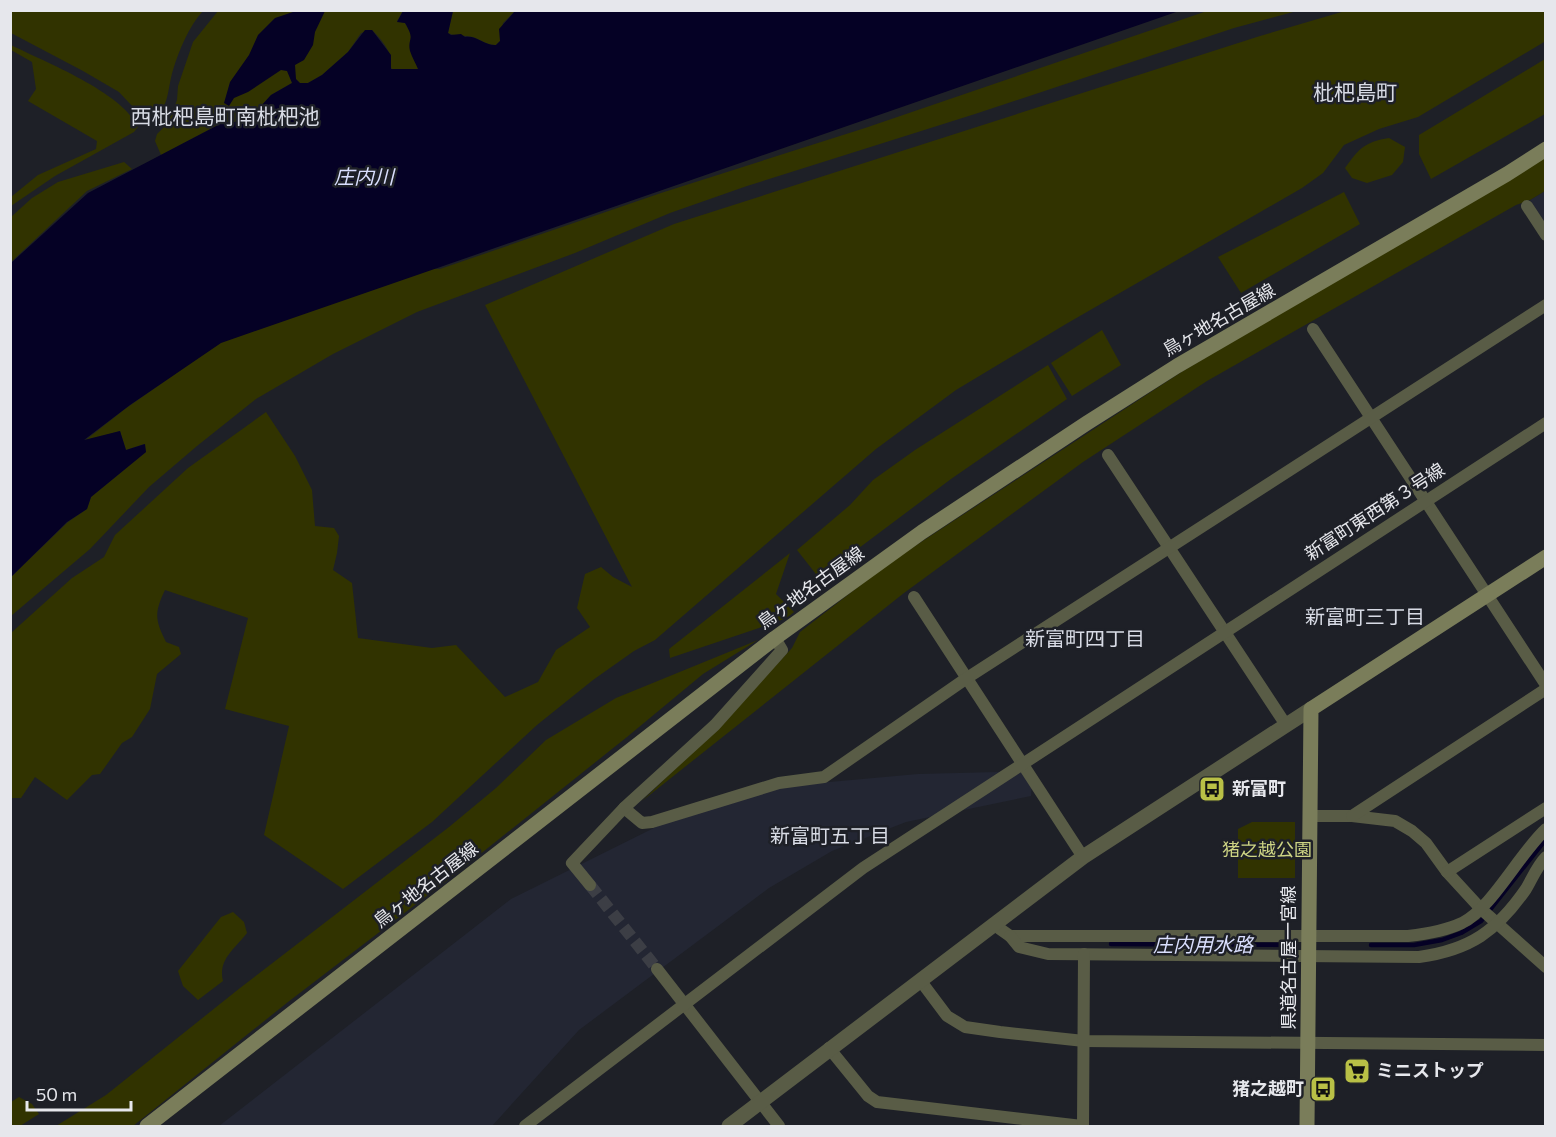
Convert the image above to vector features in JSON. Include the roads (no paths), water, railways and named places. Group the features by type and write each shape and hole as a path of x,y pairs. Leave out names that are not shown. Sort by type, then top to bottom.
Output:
{"main road":[{"name":"鳥ヶ地名古屋線","path":"147,1126 775,638 922,532 1177,366 1507,174 1545,149"},
{"path":"1311,709 1545,557"},
{"name":"県道名古屋一宮線","path":"1307,1126 1311,709"}],"street":[{"path":"1527,206 1545,235"},
{"path":"624,808 642,823 652,822 779,783 824,777 967,678 1545,304"},
{"path":"1313,329 1545,687 1352,816"},
{"name":"新富町東西第３号線","path":"525,1126 862,868 1545,423"},
{"path":"1108,455 1286,725"},
{"path":"914,597 1083,857"},
{"path":"590,885 572,863 624,808 715,725 782,651 775,638"},
{"path":"729,1126 1083,857 1311,709"},
{"path":"1447,872 1545,808"},
{"path":"1310,816 1352,816 1395,821 1412,831 1426,843 1447,872 1482,910 1545,967"},
{"path":"1010,936 1425,934 1444,930 1482,910 1524,851 1545,829"},
{"path":"993,924 1010,936 1019,947 1048,954 1419,957 1443,954 1484,935 1516,903 1545,857"},
{"path":"829,1048 868,1096 877,1102 1083,1126 1084,954"},
{"path":"657,969 779,1126"},
{"path":"920,980 947,1016 965,1027 1084,1041 1545,1045"}],"water":[{"name":"庄内川","path":"296,11 325,11 315,32 313,45 304,60 295,65 296,79 300,83 308,83 322,75 348,52 365,30 372,30 391,55 391,69 418,69 410,51 411,36 408,29 405,23 397,22 403,11 453,11 448,33 461,34 496,45 500,41 499,29 515,11 1179,11 221,343 130,405 84,440 120,431 126,450 145,444 146,452 91,497 87,509 67,522 11,577 11,263 88,193 220,124 251,117 271,95 292,83 287,71 281,70 248,92 234,98 229,106 224,103 230,82 249,55 258,35 275,18"}],"waterway":[{"name":"庄内用水路","path":"1371,945 1414,945 1442,940 1461,933 1481,921 1546,839"},
{"name":"庄内用水路","path":"1111,944 1296,945"}],"tunnel":[{"path":"590,885 657,969"}],"place":[{"name":"新富町","path":"1212,789"},
{"name":"ミニストップ","path":"1357,1071"},
{"name":"猪之越町","path":"1323,1089"}],"district":[{"name":"枇杷島町","path":"1355,93"},
{"name":"西枇杷島町南枇杷池","path":"225,117"},
{"name":"新富町三丁目","path":"1365,617"},
{"name":"新富町四丁目","path":"1085,639"},
{"name":"新富町五丁目","path":"830,836"}],"park label":[{"name":"猪之越公園","path":"1267,850"}]}
